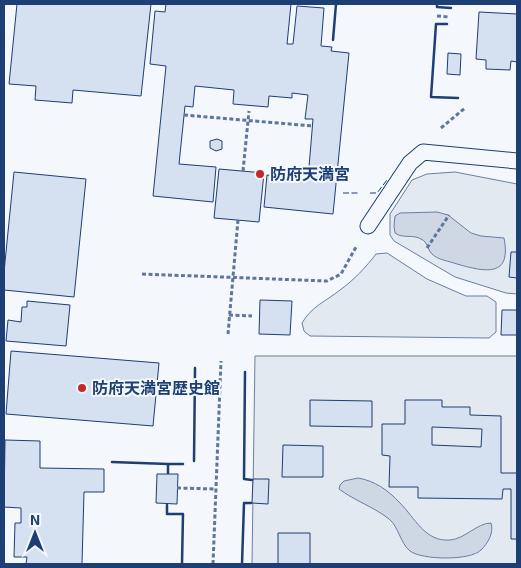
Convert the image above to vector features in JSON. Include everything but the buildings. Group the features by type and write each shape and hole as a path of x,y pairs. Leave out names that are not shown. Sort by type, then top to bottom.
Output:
{"lane":[{"path":"368,226 410,163 423,152 517,161"}],"path":[{"path":"437,16 449,16"},
{"path":"438,130 465,108"},
{"path":"243,171 248,111"},
{"path":"184,115 313,126"},
{"path":"427,248 449,215"},
{"path":"228,334 238,220"},
{"path":"142,274 327,281 341,274 368,226"},
{"path":"229,315 252,316"},
{"path":"212,564 221,361"},
{"path":"177,488 215,489"}],"shaded area":[{"path":"455,172 517,184 517,294 506,293 455,277 394,241 390,235 390,214 412,180 427,174"},
{"path":"437,212 448,215 471,233 504,238 504,260 500,266 494,269 477,269 437,258 421,239 401,236 395,233 395,216 400,213"},
{"path":"387,253 427,279 466,296 487,296 496,302 496,332 489,338 310,336 304,331 302,323 310,312 350,282 376,254"},
{"path":"255,356 517,356 517,564 252,564"},
{"path":"358,478 370,481 386,490 421,528 434,537 441,540 455,539 491,523 490,538 481,550 467,556 435,558 416,554 407,548 389,519 339,489 344,481"}],"fence":[{"path":"370,193 377,193 387,180"},
{"path":"343,193 360,193"}],"wall":[{"path":"333,40 336,4"},
{"path":"437,4 437,7 451,8"},
{"path":"447,24 436,24 431,97 458,98"},
{"path":"194,461 195,368"},
{"path":"245,372 244,479 252,480"},
{"path":"112,462 168,464"},
{"path":"168,473 168,464 183,464"},
{"path":"242,564 244,503 251,503"},
{"path":"167,505 167,514 183,514 182,564"}],"place":[{"name":"防府天満宮","path":"260,174"},
{"name":"防府天満宮歴史館","path":"82,388"}]}
